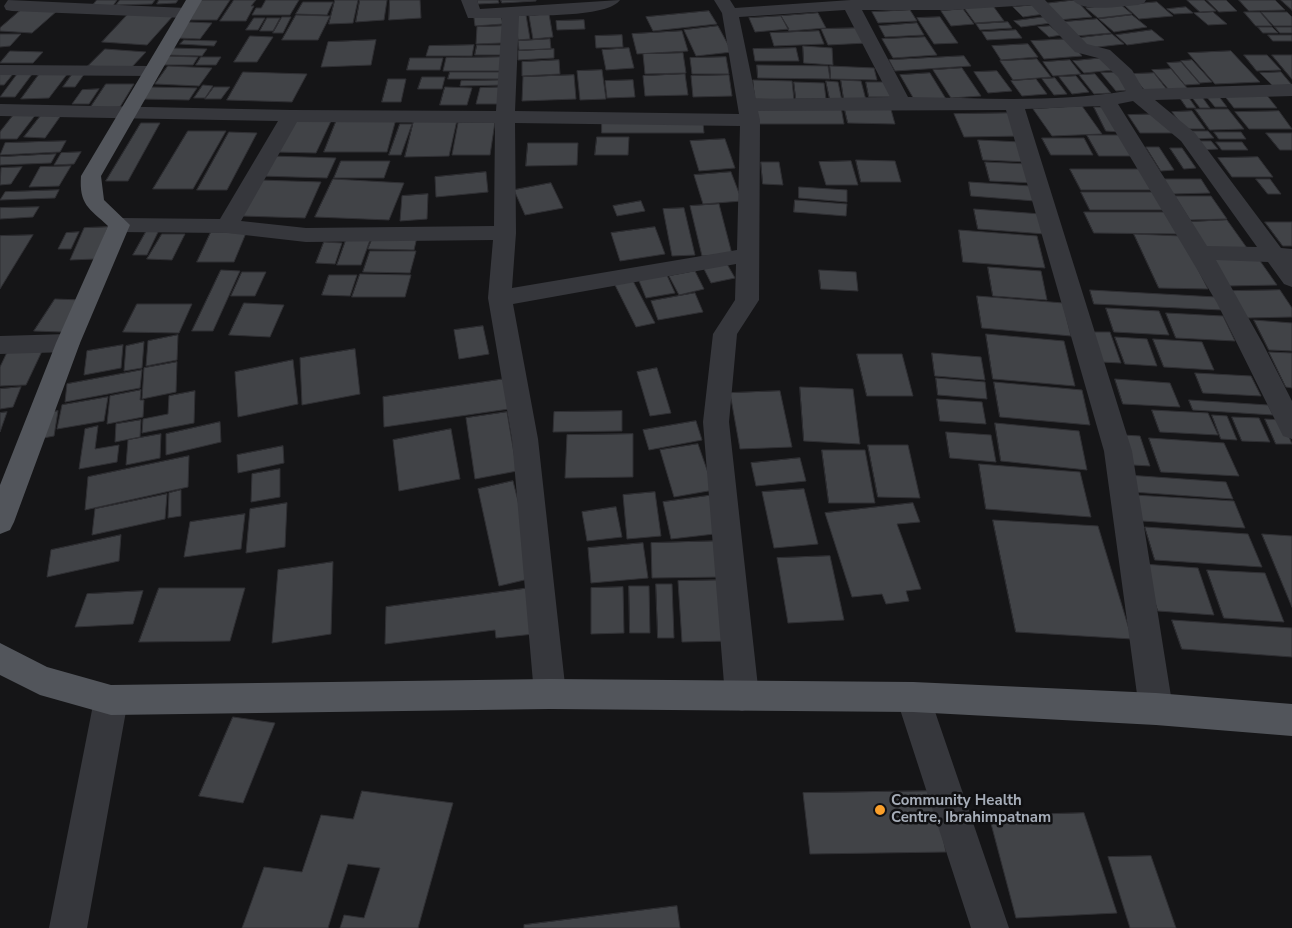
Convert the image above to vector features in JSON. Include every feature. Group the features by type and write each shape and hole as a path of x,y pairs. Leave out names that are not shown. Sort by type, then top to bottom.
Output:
{"main road":[{"path":"0,522 68,343 119,225 96,206 89,193 91,176 190,6"},
{"path":"0,658 40,680 111,700 550,694 913,697 1156,709 1292,720"}],"street":[{"path":"16,0 12,6 190,6"},
{"path":"468,0 474,14 603,2"},
{"path":"742,696 716,422 725,334 747,300 749,113 726,7 1036,0 1081,48 1104,54 1126,74 1137,95 1188,137 1284,255 1292,279"},
{"path":"1087,1 1138,0"},
{"path":"851,5 902,102"},
{"path":"511,12 505,117 505,233 500,298 525,439 550,694"},
{"path":"0,70 152,71"},
{"path":"0,110 128,111 291,116 505,117 749,113 902,102 1014,104 1106,100 1137,95 1285,90 1292,108"},
{"path":"1106,100 1201,253 1285,398 1292,430"},
{"path":"1014,104 1118,451 1156,709"},
{"path":"227,226 291,116"},
{"path":"119,225 227,226 306,235 505,233"},
{"path":"1201,253 1284,255"},
{"path":"500,298 747,255"},
{"path":"0,345 68,343"},
{"path":"913,697 990,928"},
{"path":"68,928 111,700"}],"building":[{"path":"97,0 117,0 113,6 92,6"},
{"path":"120,0 155,0 152,4 116,5"},
{"path":"159,0 178,0 176,3 157,4"},
{"path":"199,0 230,0 217,20 185,20"},
{"path":"234,0 256,0 251,6 254,6 246,21 220,21"},
{"path":"266,0 299,0 290,15 252,15 256,8 261,8"},
{"path":"335,0 358,0 353,23 329,24"},
{"path":"360,0 387,0 384,20 356,22"},
{"path":"390,0 420,0 421,18 389,20"},
{"path":"477,0 498,0 499,3 478,4"},
{"path":"501,0 536,0 536,1 502,3"},
{"path":"1076,0 1092,17 1058,20 1042,4"},
{"path":"1187,0 1204,0 1216,11 1200,12"},
{"path":"1207,0 1226,0 1237,11 1219,12"},
{"path":"1239,0 1275,0 1285,10 1249,11"},
{"path":"1281,0 1292,0 1292,10"},
{"path":"303,2 333,2 327,15 296,14"},
{"path":"1157,2 1173,16 1139,19 1124,5"},
{"path":"991,3 1004,21 975,23 962,5"},
{"path":"1120,4 1132,14 1098,18 1086,8"},
{"path":"1033,5 1044,14 1023,17 1013,7"},
{"path":"1186,7 1193,13 1174,14 1167,9"},
{"path":"22,9 57,11 32,33 0,31 0,28"},
{"path":"963,9 974,24 951,26 941,11"},
{"path":"910,10 917,21 878,23 872,12"},
{"path":"709,11 717,24 653,31 646,17"},
{"path":"1213,12 1227,24 1208,25 1194,13"},
{"path":"1244,12 1260,12 1272,26 1256,26"},
{"path":"1261,12 1287,12 1292,17 1292,26 1274,26"},
{"path":"129,13 173,16 147,45 102,42"},
{"path":"818,13 826,28 789,31 781,16"},
{"path":"549,14 553,37 533,39 529,16"},
{"path":"296,15 330,16 318,40 282,40"},
{"path":"526,15 530,39 518,40 515,16"},
{"path":"1132,15 1147,27 1114,32 1099,19"},
{"path":"501,16 503,24 475,26 474,18"},
{"path":"781,16 789,29 755,32 749,18"},
{"path":"282,17 291,17 283,33 273,33"},
{"path":"940,17 958,43 934,44 917,18"},
{"path":"1044,17 1051,23 1021,27 1014,21"},
{"path":"254,18 265,18 258,30 246,30"},
{"path":"267,18 280,18 273,31 260,31"},
{"path":"1097,19 1111,33 1076,36 1062,22"},
{"path":"584,20 585,29 557,30 556,21"},
{"path":"189,22 212,23 200,39 177,38"},
{"path":"1008,22 1012,28 980,30 976,24"},
{"path":"917,23 924,35 885,37 879,26"},
{"path":"503,26 502,43 476,44 477,27"},
{"path":"718,26 732,52 696,56 684,30"},
{"path":"1050,26 1061,35 1049,37 1038,27"},
{"path":"1258,27 1272,27 1278,33 1263,33"},
{"path":"1275,27 1292,27 1292,33 1280,33"},
{"path":"859,28 867,43 828,45 821,29"},
{"path":"1016,30 1022,38 987,40 982,32"},
{"path":"1152,30 1164,40 1127,45 1116,35"},
{"path":"682,31 688,51 637,54 632,34"},
{"path":"819,31 824,44 774,46 770,33"},
{"path":"0,34 21,34 10,46 0,47"},
{"path":"1112,34 1124,44 1089,48 1078,38"},
{"path":"622,35 623,47 596,48 595,36"},
{"path":"1268,35 1292,35 1292,41 1273,41"},
{"path":"250,36 273,37 257,62 234,62"},
{"path":"925,37 937,55 893,58 882,39"},
{"path":"550,39 551,49 519,50 518,41"},
{"path":"1068,39 1082,56 1044,59 1031,41"},
{"path":"184,40 217,41 214,46 180,44"},
{"path":"376,40 371,65 321,67 328,42"},
{"path":"1028,44 1038,57 1001,60 992,46"},
{"path":"474,45 472,56 426,56 429,46"},
{"path":"477,45 505,45 503,55 475,55"},
{"path":"803,46 832,48 833,65 804,63"},
{"path":"171,48 207,49 202,56 166,55"},
{"path":"629,48 634,68 606,70 602,50"},
{"path":"796,48 799,61 755,61 753,49"},
{"path":"105,49 146,52 130,69 88,66"},
{"path":"554,49 554,58 518,60 518,51"},
{"path":"10,51 43,52 33,63 0,63"},
{"path":"1231,51 1260,82 1215,84 1188,53"},
{"path":"683,53 686,73 645,74 643,54"},
{"path":"1244,55 1267,55 1281,70 1257,71"},
{"path":"1272,55 1292,55 1292,79"},
{"path":"166,56 198,57 193,65 160,65"},
{"path":"964,56 971,66 895,71 889,60"},
{"path":"201,57 221,57 216,65 196,65"},
{"path":"504,57 502,71 443,71 446,58"},
{"path":"726,57 729,74 692,74 690,58"},
{"path":"410,58 443,58 440,70 407,70"},
{"path":"1103,58 1114,70 1084,73 1073,61"},
{"path":"1037,59 1051,77 1013,80 1000,61"},
{"path":"559,60 560,74 522,76 522,62"},
{"path":"1070,60 1081,74 1053,76 1043,62"},
{"path":"1192,60 1212,82 1200,83 1181,61"},
{"path":"1181,62 1200,84 1185,85 1167,63"},
{"path":"757,65 828,66 830,79 758,78"},
{"path":"168,66 212,68 199,86 155,84"},
{"path":"830,66 874,68 877,80 831,79"},
{"path":"962,68 981,96 951,98 933,70"},
{"path":"1171,69 1188,89 1169,90 1152,70"},
{"path":"602,70 606,99 580,100 577,71"},
{"path":"997,71 1012,91 988,93 974,72"},
{"path":"243,72 307,74 292,102 227,100"},
{"path":"450,72 505,72 504,79 448,79"},
{"path":"1117,72 1132,90 1116,91 1101,73"},
{"path":"1281,72 1292,85 1273,86 1260,73"},
{"path":"33,73 15,97 0,97 17,74"},
{"path":"40,73 68,73 49,98 21,99"},
{"path":"73,73 85,73 75,87 63,87"},
{"path":"930,73 946,99 915,101 900,75"},
{"path":"1154,73 1168,91 1146,92 1131,74"},
{"path":"0,74 13,74 4,85 0,85"},
{"path":"685,74 688,95 645,96 643,76"},
{"path":"1095,74 1111,93 1094,94 1079,75"},
{"path":"574,75 576,99 522,101 523,77"},
{"path":"729,75 732,96 693,97 691,76"},
{"path":"1076,76 1089,92 1072,94 1059,77"},
{"path":"422,77 445,77 442,89 418,89"},
{"path":"1055,78 1067,94 1054,95 1042,79"},
{"path":"388,79 406,79 401,102 382,102"},
{"path":"1036,79 1047,94 1022,96 1011,81"},
{"path":"505,80 504,85 460,86 461,81"},
{"path":"633,80 635,97 607,98 605,81"},
{"path":"753,80 792,81 794,100 755,99"},
{"path":"841,80 861,81 866,100 844,100"},
{"path":"826,81 838,82 842,101 830,100"},
{"path":"794,82 824,83 826,99 796,99"},
{"path":"866,82 890,82 894,97 869,97"},
{"path":"106,84 134,84 120,107 90,108"},
{"path":"203,85 213,86 205,98 194,98"},
{"path":"148,87 197,88 189,100 140,99"},
{"path":"214,87 230,87 221,99 205,99"},
{"path":"445,87 472,88 467,105 440,105"},
{"path":"505,87 502,104 476,104 480,88"},
{"path":"99,89 89,104 72,104 82,90"},
{"path":"1265,93 1277,108 1234,108 1223,94"},
{"path":"1200,94 1210,108 1200,108 1190,95"},
{"path":"1217,94 1227,107 1215,107 1205,95"},
{"path":"1178,95 1187,95 1196,108 1187,108"},
{"path":"756,106 841,107 844,124 758,124"},
{"path":"844,106 890,106 895,124 848,123"},
{"path":"1082,106 1102,134 1052,136 1033,109"},
{"path":"1094,107 1108,107 1120,132 1106,131"},
{"path":"1195,109 1228,109 1244,129 1210,130"},
{"path":"1192,111 1205,129 1185,129 1172,112"},
{"path":"1279,111 1292,129 1249,129 1235,112"},
{"path":"15,113 37,113 17,139 0,139 0,132"},
{"path":"1011,113 1022,136 964,137 954,114"},
{"path":"42,114 62,114 45,138 24,137"},
{"path":"1159,114 1172,133 1140,133 1128,115"},
{"path":"294,118 332,119 316,153 276,152"},
{"path":"337,119 396,119 387,152 324,152"},
{"path":"414,120 457,120 449,156 405,157"},
{"path":"495,122 490,155 452,155 458,123"},
{"path":"141,123 160,123 128,181 106,181"},
{"path":"602,123 703,123 704,133 602,133"},
{"path":"400,124 412,124 401,155 389,155"},
{"path":"188,131 226,131 193,189 153,189"},
{"path":"1190,131 1208,131 1214,138 1196,139"},
{"path":"229,132 257,133 227,190 197,190"},
{"path":"1214,132 1241,132 1246,139 1219,139"},
{"path":"1266,133 1292,133 1292,150 1280,150"},
{"path":"1087,135 1124,135 1137,156 1099,156"},
{"path":"597,137 629,137 628,155 595,155"},
{"path":"1042,138 1084,138 1093,155 1051,155"},
{"path":"725,139 735,168 699,171 690,141"},
{"path":"978,140 1021,142 1028,162 983,160"},
{"path":"66,141 60,152 0,155 5,143"},
{"path":"1195,141 1211,141 1218,149 1201,150"},
{"path":"1216,142 1242,142 1248,150 1222,150"},
{"path":"528,143 578,143 577,165 526,166"},
{"path":"1146,147 1159,147 1174,170 1161,171"},
{"path":"1170,148 1182,148 1196,168 1184,169"},
{"path":"81,152 74,164 54,165 61,153"},
{"path":"56,154 51,163 0,165 0,157"},
{"path":"271,156 336,158 327,178 260,176"},
{"path":"1258,157 1273,177 1232,177 1218,158"},
{"path":"856,160 895,161 901,182 861,182"},
{"path":"341,161 390,161 384,178 334,178"},
{"path":"851,161 858,185 826,185 819,162"},
{"path":"761,162 779,162 783,185 763,184"},
{"path":"985,162 1029,164 1035,183 990,181"},
{"path":"71,166 59,186 29,187 40,167"},
{"path":"22,167 11,184 0,185 1,168"},
{"path":"1070,169 1146,169 1159,190 1081,190"},
{"path":"486,172 488,192 436,197 435,177"},
{"path":"731,172 742,201 703,204 694,175"},
{"path":"333,179 404,183 389,220 315,217"},
{"path":"1164,179 1201,179 1210,193 1173,194"},
{"path":"1256,179 1270,179 1281,194 1268,194"},
{"path":"260,180 321,182 305,218 242,216"},
{"path":"969,182 1031,186 1035,201 971,196"},
{"path":"551,183 563,208 525,215 514,190"},
{"path":"799,187 847,190 847,202 799,198"},
{"path":"59,190 55,198 0,200 5,192"},
{"path":"1081,192 1157,192 1168,210 1090,210"},
{"path":"428,194 427,219 400,221 402,196"},
{"path":"1175,196 1211,196 1227,219 1190,220"},
{"path":"795,200 847,204 846,216 794,212"},
{"path":"641,201 645,211 617,216 613,206"},
{"path":"719,204 732,254 702,256 690,206"},
{"path":"39,207 33,217 0,219 0,208"},
{"path":"684,208 695,255 672,256 663,209"},
{"path":"974,209 1041,214 1045,234 978,229"},
{"path":"1084,212 1168,212 1180,234 1094,233"},
{"path":"1227,220 1247,248 1206,250 1187,222"},
{"path":"1265,222 1292,222 1292,246 1283,246"},
{"path":"108,227 95,259 70,260 84,228"},
{"path":"655,227 665,254 620,261 611,233"},
{"path":"147,230 159,230 147,255 133,255"},
{"path":"959,230 1037,236 1045,268 963,262"},
{"path":"79,232 71,249 58,249 66,233"},
{"path":"211,232 246,233 234,262 197,262"},
{"path":"162,234 185,234 172,260 147,259"},
{"path":"1134,234 1181,236 1208,289 1159,288"},
{"path":"33,235 0,289 0,236"},
{"path":"373,237 417,237 414,250 368,249"},
{"path":"346,240 370,240 361,265 337,265"},
{"path":"324,242 342,243 335,264 316,263"},
{"path":"370,251 416,251 410,273 363,272"},
{"path":"1258,258 1277,285 1227,286 1209,259"},
{"path":"727,264 735,278 711,283 704,269"},
{"path":"988,267 1041,271 1047,300 993,296"},
{"path":"221,270 240,271 213,331 192,331"},
{"path":"819,270 856,272 858,291 821,289"},
{"path":"665,271 675,293 646,298 637,276"},
{"path":"695,271 704,289 679,295 669,276"},
{"path":"242,272 266,272 255,296 231,296"},
{"path":"360,274 411,275 405,297 352,297"},
{"path":"329,275 357,275 350,296 322,295"},
{"path":"632,279 655,323 636,327 614,283"},
{"path":"1090,290 1216,297 1222,310 1094,304"},
{"path":"1280,290 1292,308 1292,317 1247,318 1229,291"},
{"path":"695,293 703,312 658,320 651,301"},
{"path":"977,296 1063,303 1071,336 982,328"},
{"path":"55,299 82,300 62,332 34,331"},
{"path":"244,303 284,305 270,337 229,335"},
{"path":"137,304 192,304 179,333 123,332"},
{"path":"1106,308 1159,311 1169,335 1114,332"},
{"path":"1166,313 1223,316 1235,341 1176,338"},
{"path":"1254,320 1292,323 1292,351 1269,350"},
{"path":"483,326 489,354 459,359 454,330"},
{"path":"1091,332 1110,332 1121,363 1101,362"},
{"path":"986,334 1064,341 1075,386 993,379"},
{"path":"178,335 177,360 146,366 148,341"},
{"path":"1115,337 1147,339 1157,366 1125,364"},
{"path":"1153,339 1202,342 1214,370 1164,367"},
{"path":"144,342 142,368 124,371 126,346"},
{"path":"123,345 121,368 84,375 87,351"},
{"path":"44,347 26,385 0,386 0,367 9,348"},
{"path":"355,349 360,394 302,405 300,358"},
{"path":"1269,352 1292,353 1292,388 1286,387"},
{"path":"932,353 981,357 985,380 935,376"},
{"path":"857,354 902,354 913,396 867,396"},
{"path":"293,360 298,404 238,417 235,372"},
{"path":"177,362 176,392 142,399 144,368"},
{"path":"657,368 671,413 650,416 637,372"},
{"path":"142,370 140,388 65,402 67,384"},
{"path":"1195,373 1251,376 1261,396 1203,393"},
{"path":"936,378 985,382 987,399 938,395"},
{"path":"505,379 509,409 384,427 383,397"},
{"path":"1115,379 1170,383 1180,407 1123,404"},
{"path":"994,382 1082,390 1090,425 1000,417"},
{"path":"21,387 13,407 0,409 0,389"},
{"path":"800,387 853,389 860,444 804,441"},
{"path":"141,390 140,400 144,400 143,417 107,424 110,396"},
{"path":"195,391 194,423 142,433 143,419 168,414 169,396"},
{"path":"780,391 792,447 740,449 730,393"},
{"path":"108,397 104,421 57,429 62,405"},
{"path":"937,399 982,402 986,424 940,421"},
{"path":"1189,400 1268,405 1273,415 1193,410"},
{"path":"1152,410 1208,413 1218,435 1160,432"},
{"path":"58,411 54,436 38,439 43,413"},
{"path":"622,411 622,431 553,432 554,412"},
{"path":"7,412 0,432 0,413"},
{"path":"507,412 517,471 475,479 466,418"},
{"path":"1212,415 1227,416 1237,440 1221,439"},
{"path":"1232,417 1259,418 1270,442 1242,441"},
{"path":"1265,419 1282,420 1292,444 1276,444"},
{"path":"141,420 140,437 115,442 116,424"},
{"path":"696,421 702,440 649,450 643,430"},
{"path":"220,422 221,442 166,455 166,434"},
{"path":"995,423 1079,431 1087,470 1001,461"},
{"path":"98,426 95,449 119,445 117,462 79,469 85,429"},
{"path":"451,429 460,479 399,491 393,440"},
{"path":"946,432 991,435 996,462 950,458"},
{"path":"161,434 160,458 126,465 128,440"},
{"path":"633,434 633,477 565,478 567,435"},
{"path":"1123,435 1140,436 1150,466 1133,465"},
{"path":"1149,438 1224,443 1239,476 1161,472"},
{"path":"698,444 714,490 674,497 660,450"},
{"path":"868,445 908,445 920,498 878,497"},
{"path":"283,446 284,463 238,473 237,455"},
{"path":"822,450 865,450 875,503 829,503"},
{"path":"189,456 188,487 85,510 88,477"},
{"path":"800,458 806,481 756,486 751,463"},
{"path":"979,464 1080,472 1091,517 986,509"},
{"path":"280,469 280,497 251,502 252,474"},
{"path":"1127,475 1226,482 1233,499 1132,492"},
{"path":"513,481 537,577 499,586 478,489"},
{"path":"804,489 818,544 774,548 762,492"},
{"path":"181,490 181,516 168,518 169,493"},
{"path":"655,492 661,536 627,539 623,495"},
{"path":"167,494 165,519 92,535 95,509"},
{"path":"714,495 723,533 671,539 663,502"},
{"path":"1134,495 1234,501 1245,528 1142,521"},
{"path":"287,503 285,547 246,553 250,509"},
{"path":"913,503 920,522 897,524 921,589 906,591 909,601 886,604 882,594 852,597 825,513"},
{"path":"616,507 622,537 587,541 582,512"},
{"path":"245,514 241,549 184,557 190,522"},
{"path":"993,520 1098,526 1132,639 1016,632"},
{"path":"1145,527 1248,534 1262,567 1155,560"},
{"path":"1262,534 1292,536 1292,607"},
{"path":"121,535 119,561 47,577 51,550"},
{"path":"719,541 723,577 652,578 651,543"},
{"path":"643,543 648,578 591,583 588,548"},
{"path":"830,556 844,620 788,623 777,558"},
{"path":"333,562 331,634 272,643 278,570"},
{"path":"1143,564 1198,568 1214,615 1158,611"},
{"path":"1207,570 1265,573 1284,622 1224,618"},
{"path":"724,580 730,641 682,642 678,581"},
{"path":"656,584 672,584 674,638 658,638"},
{"path":"629,586 649,586 650,633 630,633"},
{"path":"623,587 624,633 591,634 591,588"},
{"path":"159,588 245,588 230,641 139,642"},
{"path":"530,588 534,634 496,638 495,630 385,644 386,607"},
{"path":"143,591 133,624 75,627 87,594"},
{"path":"1172,620 1292,628 1292,657 1182,649"},
{"path":"233,717 275,723 243,803 199,796"},
{"path":"362,791 453,803 418,928 340,928 344,915 364,918 380,868 348,864 328,928 242,928 264,867 302,872 321,815 353,819"},
{"path":"933,791 946,852 810,854 803,793"},
{"path":"1084,813 1117,913 1016,918 989,816"},
{"path":"1151,856 1176,928 1130,928 1108,857"},
{"path":"677,906 680,928 524,928 524,925"}],"place":[{"name":"Community Health Centre, Ibrahimpatnam","path":"880,810"}]}
